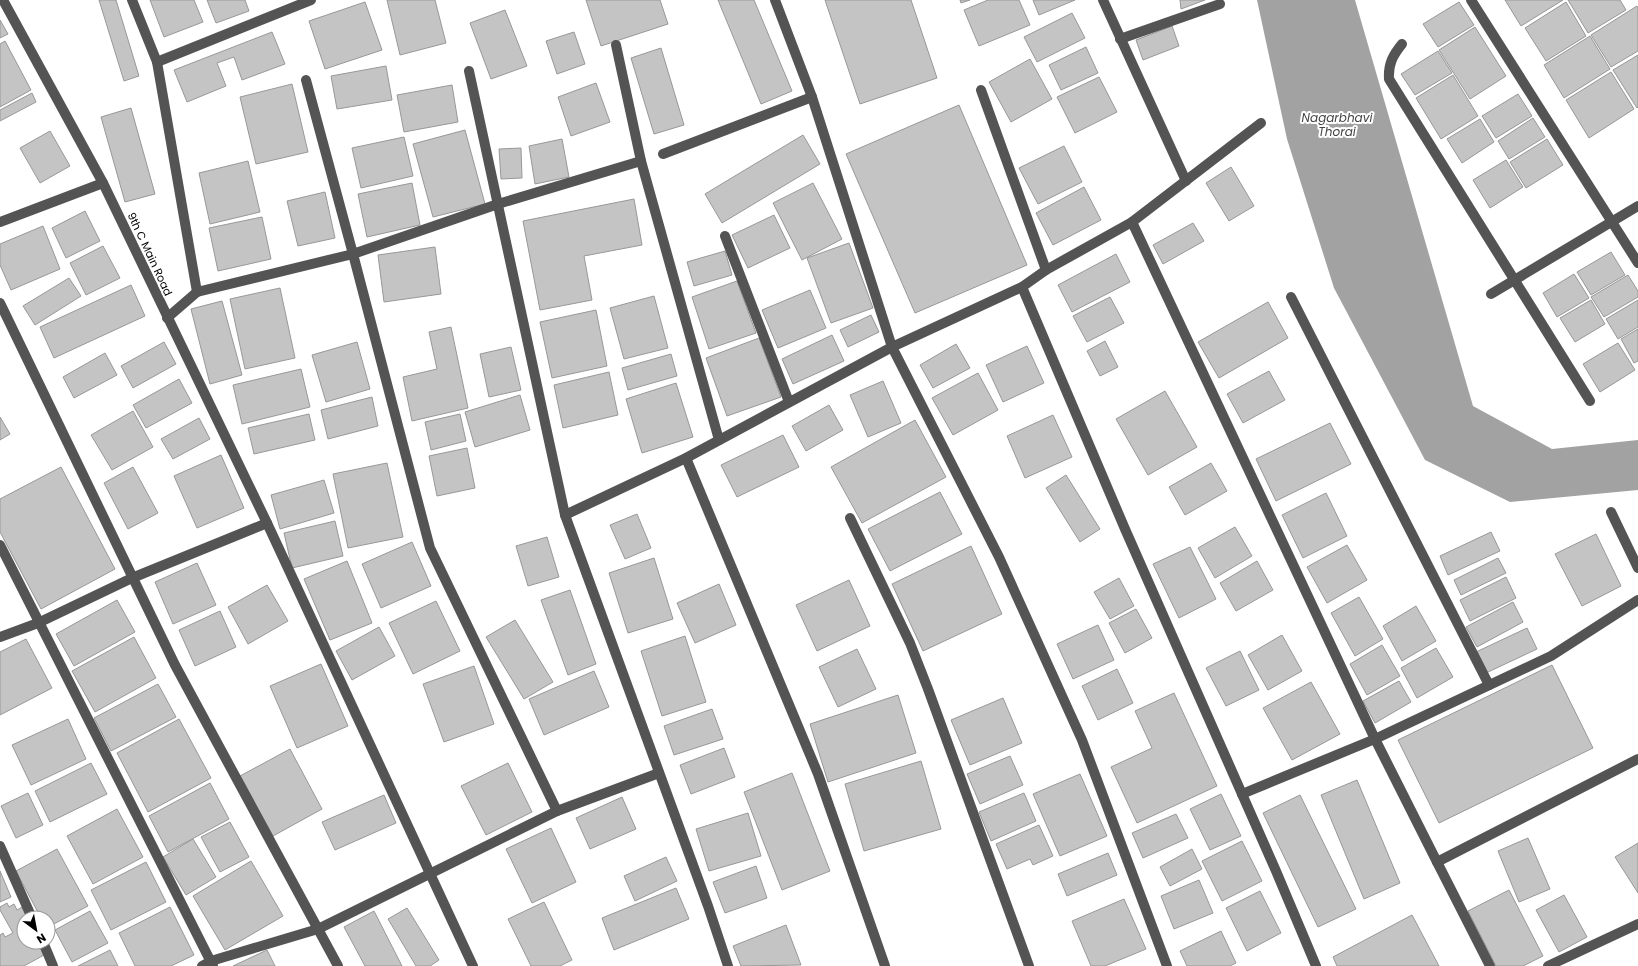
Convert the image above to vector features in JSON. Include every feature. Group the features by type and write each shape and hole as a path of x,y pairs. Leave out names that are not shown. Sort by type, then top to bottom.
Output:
{"street":[{"name":"9th C Main Road","path":"3,0 103,183 267,523 473,966"},
{"path":"132,0 157,62 197,292"},
{"path":"157,62 311,0"},
{"path":"775,0 812,98 892,347 999,557 1082,740 1167,966"},
{"path":"1103,0 1186,181"},
{"path":"1471,0 1638,263"},
{"path":"1120,39 1220,4"},
{"path":"1402,44 1393,56 1390,63 1389,79 1590,402"},
{"path":"616,45 641,162 719,440"},
{"path":"469,71 565,515 708,906 728,966"},
{"path":"306,80 430,548 558,811"},
{"path":"981,90 1046,270"},
{"path":"663,154 812,98"},
{"path":"565,515 686,458 892,347 1022,287 1046,270 1132,222 1261,123"},
{"path":"167,318 197,292 352,254 498,204 641,162"},
{"path":"0,222 103,183"},
{"path":"1491,294 1638,206"},
{"path":"1132,222 1375,739 1490,966"},
{"path":"725,236 790,402"},
{"path":"1022,287 1128,536 1316,966"},
{"path":"1291,297 1489,685"},
{"path":"0,303 175,665 338,966"},
{"path":"686,458 818,774 885,966"},
{"path":"1611,512 1638,568"},
{"path":"850,518 912,650 1029,966"},
{"path":"0,637 38,623 132,578 267,523"},
{"path":"0,545 209,964 318,929 558,811 659,773"},
{"path":"1242,794 1375,739 1551,656 1638,600"},
{"path":"1437,862 1638,759"},
{"path":"0,846 28,910"},
{"path":"1548,966 1638,924"},
{"path":"46,950 53,966"}],"water":[{"name":"Nagarbhavi Thorai","path":"1257,0 1355,0 1473,406 1552,449 1638,440 1638,490 1510,502 1425,460 1334,288 1287,139"}],"building":[{"path":"99,0 116,0 139,76 124,81"},
{"path":"150,0 194,0 203,22 164,37"},
{"path":"207,0 245,0 249,11 216,23"},
{"path":"387,0 435,0 446,43 400,55"},
{"path":"586,0 660,0 668,24 601,46"},
{"path":"718,0 754,0 792,91 761,104"},
{"path":"825,0 911,0 937,78 860,104"},
{"path":"960,0 970,0 961,3"},
{"path":"988,0 1019,0 1030,25 979,46 964,10"},
{"path":"1033,0 1075,0 1039,15"},
{"path":"1180,0 1205,0 1181,9"},
{"path":"1505,0 1563,0 1521,26"},
{"path":"1568,0 1620,0 1626,10 1588,33"},
{"path":"365,2 382,50 325,69 309,21"},
{"path":"1459,2 1474,25 1438,47 1423,24"},
{"path":"1566,2 1586,36 1546,61 1525,28"},
{"path":"1637,6 1638,51 1611,67 1591,35"},
{"path":"505,10 527,66 491,79 470,23"},
{"path":"1072,13 1085,38 1037,62 1024,37"},
{"path":"0,20 8,34 0,38"},
{"path":"1172,26 1179,46 1143,60 1136,40"},
{"path":"1475,27 1506,76 1470,99 1439,50"},
{"path":"272,32 285,64 242,80 234,57 217,63 226,86 187,102 174,70"},
{"path":"574,32 585,64 557,74 546,41"},
{"path":"1590,36 1610,69 1564,98 1544,65"},
{"path":"5,41 31,90 0,107 0,44"},
{"path":"1086,47 1098,73 1061,90 1049,65"},
{"path":"661,48 684,125 654,134 631,58"},
{"path":"1438,51 1452,73 1415,95 1401,74"},
{"path":"1638,55 1638,107 1637,108 1613,70"},
{"path":"1030,59 1052,99 1011,122 989,82"},
{"path":"386,66 392,100 337,109 331,76"},
{"path":"1611,72 1634,109 1589,138 1566,100"},
{"path":"1453,75 1478,116 1441,139 1416,98"},
{"path":"1099,77 1117,112 1075,133 1057,97"},
{"path":"596,83 610,122 571,136 558,97"},
{"path":"292,84 308,152 256,164 240,97"},
{"path":"452,85 458,122 404,132 397,95"},
{"path":"32,93 36,102 0,121 0,110"},
{"path":"1518,94 1532,116 1496,138 1482,116"},
{"path":"959,105 1027,265 915,313 846,154"},
{"path":"131,108 155,194 125,202 101,117"},
{"path":"1533,118 1545,137 1509,159 1498,141"},
{"path":"1480,119 1494,142 1462,163 1447,139"},
{"path":"465,130 485,204 433,217 413,144"},
{"path":"50,131 70,166 40,183 20,148"},
{"path":"803,135 820,164 722,223 705,194"},
{"path":"404,137 413,176 361,188 352,148"},
{"path":"562,139 569,177 535,184 529,146"},
{"path":"1547,139 1563,165 1526,188 1510,162"},
{"path":"1064,146 1082,182 1038,204 1019,168"},
{"path":"521,148 522,178 501,179 499,149"},
{"path":"1506,160 1523,187 1490,208 1473,180"},
{"path":"248,161 260,212 210,224 199,173"},
{"path":"1231,167 1254,206 1229,221 1206,183"},
{"path":"412,183 420,225 367,237 358,194"},
{"path":"813,183 842,239 802,260 773,203"},
{"path":"1084,187 1101,220 1053,245 1036,213"},
{"path":"325,192 335,238 298,246 287,201"},
{"path":"634,199 642,245 584,256 592,300 540,310 523,221"},
{"path":"85,211 100,241 66,258 52,228"},
{"path":"774,215 790,248 748,268 732,235"},
{"path":"262,217 271,259 218,271 209,228"},
{"path":"1193,223 1204,241 1163,264 1153,245"},
{"path":"43,226 60,269 11,290 0,265 0,244"},
{"path":"849,243 873,308 831,323 807,258"},
{"path":"103,246 120,278 86,295 70,263"},
{"path":"435,247 441,294 384,302 378,255"},
{"path":"725,251 732,275 694,286 687,262"},
{"path":"1611,252 1625,275 1591,295 1577,272"},
{"path":"1116,254 1130,282 1072,312 1058,285"},
{"path":"1574,274 1589,298 1557,317 1543,293"},
{"path":"1628,275 1638,291 1638,297 1604,317 1591,297"},
{"path":"69,278 81,296 35,325 23,306"},
{"path":"737,281 756,333 709,349 692,297"},
{"path":"131,285 145,316 54,358 40,327"},
{"path":"280,288 295,358 245,369 230,299"},
{"path":"810,290 826,328 778,348 762,310"},
{"path":"654,296 668,348 624,359 610,308"},
{"path":"1110,297 1124,323 1087,342 1073,316"},
{"path":"1591,300 1605,324 1575,342 1560,318"},
{"path":"1638,300 1638,327 1618,339 1606,319"},
{"path":"222,301 242,375 210,384 191,309"},
{"path":"1268,302 1288,338 1219,378 1198,342"},
{"path":"596,310 607,366 552,378 540,322"},
{"path":"871,315 879,332 848,347 840,330"},
{"path":"451,327 468,408 412,421 403,377 437,369 429,332"},
{"path":"1638,329 1638,361 1634,363 1621,339"},
{"path":"832,335 844,361 793,384 782,359"},
{"path":"759,338 781,397 727,416 706,358"},
{"path":"1105,341 1118,367 1100,376 1087,351"},
{"path":"164,342 176,364 133,388 121,366"},
{"path":"357,342 370,389 326,402 312,355"},
{"path":"1618,343 1635,370 1600,392 1583,364"},
{"path":"956,344 970,368 933,388 920,365"},
{"path":"1027,346 1044,383 1003,402 986,365"},
{"path":"511,347 521,390 489,397 480,354"},
{"path":"105,353 117,375 74,398 63,377"},
{"path":"671,354 677,376 628,390 622,368"},
{"path":"301,369 310,407 242,424 233,385"},
{"path":"1269,371 1285,400 1243,423 1227,394"},
{"path":"609,372 618,415 563,428 554,385"},
{"path":"978,373 998,410 953,435 932,398"},
{"path":"179,379 192,403 146,428 133,405"},
{"path":"883,381 901,423 868,437 850,395"},
{"path":"676,383 693,437 642,453 626,399"},
{"path":"1165,391 1197,447 1148,475 1116,419"},
{"path":"520,395 530,430 475,447 465,412"},
{"path":"372,397 378,426 328,439 321,410"},
{"path":"829,405 843,430 806,451 792,426"},
{"path":"133,411 153,447 112,470 91,435"},
{"path":"309,414 315,440 254,454 248,428"},
{"path":"460,414 466,441 431,450 425,422"},
{"path":"1053,415 1072,457 1025,478 1007,436"},
{"path":"0,417 10,434 0,440"},
{"path":"199,418 210,439 173,459 161,439"},
{"path":"915,420 946,477 862,523 831,467"},
{"path":"1330,423 1351,464 1276,501 1256,459"},
{"path":"783,435 799,467 737,497 721,465"},
{"path":"467,448 475,488 437,496 429,456"},
{"path":"221,455 244,508 197,528 174,476"},
{"path":"387,463 403,537 348,548 333,474"},
{"path":"1211,463 1227,491 1185,515 1169,487"},
{"path":"61,467 115,569 41,609 0,532 0,499"},
{"path":"133,467 158,513 128,529 104,483"},
{"path":"1066,475 1100,529 1080,542 1046,488"},
{"path":"324,480 334,513 280,529 271,495"},
{"path":"940,492 962,534 890,571 868,529"},
{"path":"1326,493 1347,536 1303,558 1282,515"},
{"path":"637,514 651,548 625,559 610,525"},
{"path":"335,521 343,556 292,568 284,533"},
{"path":"1235,527 1252,556 1215,578 1198,548"},
{"path":"1491,532 1500,551 1448,575 1440,556"},
{"path":"1596,534 1621,586 1582,606 1555,554"},
{"path":"547,537 559,577 528,586 516,546"},
{"path":"412,542 431,586 381,608 362,564"},
{"path":"1347,545 1367,580 1327,603 1307,567"},
{"path":"971,546 1002,614 923,651 892,584"},
{"path":"1190,547 1216,599 1179,618 1153,564"},
{"path":"654,558 673,619 628,633 609,573"},
{"path":"1498,558 1506,573 1461,595 1454,580"},
{"path":"347,561 372,623 330,640 304,579"},
{"path":"1257,561 1273,590 1236,611 1220,583"},
{"path":"197,563 216,605 173,624 155,582"},
{"path":"1506,577 1516,598 1470,621 1460,600"},
{"path":"1119,578 1134,606 1110,619 1094,592"},
{"path":"849,580 870,626 817,651 796,605"},
{"path":"719,584 736,625 695,643 677,603"},
{"path":"267,585 288,621 248,644 228,607"},
{"path":"570,590 596,664 568,675 541,600"},
{"path":"1359,597 1383,639 1355,656 1331,613"},
{"path":"117,600 135,632 74,666 56,634"},
{"path":"436,601 460,651 413,674 389,623"},
{"path":"1513,602 1523,622 1477,647 1466,627"},
{"path":"1416,606 1436,641 1402,661 1383,626"},
{"path":"1136,609 1152,638 1125,653 1109,623"},
{"path":"220,611 236,647 195,666 179,630"},
{"path":"515,620 553,682 524,699 486,637"},
{"path":"1098,625 1114,660 1073,679 1057,644"},
{"path":"379,627 395,656 352,680 336,651"},
{"path":"1527,628 1537,649 1486,673 1476,652"},
{"path":"1282,635 1302,671 1268,690 1248,655"},
{"path":"685,636 706,702 662,716 641,651"},
{"path":"134,637 156,678 95,712 72,671"},
{"path":"26,639 52,688 0,715 0,652"},
{"path":"1382,645 1400,676 1367,695 1350,664"},
{"path":"1436,648 1453,677 1417,698 1401,668"},
{"path":"857,649 876,689 838,707 819,667"},
{"path":"1240,651 1259,690 1226,706 1206,668"},
{"path":"321,664 348,726 297,748 270,686"},
{"path":"1552,665 1593,748 1439,823 1398,740"},
{"path":"474,666 494,724 444,742 423,684"},
{"path":"1117,669 1133,703 1098,720 1082,686"},
{"path":"594,671 609,707 544,735 529,699"},
{"path":"1399,681 1411,702 1375,723 1363,701"},
{"path":"1311,682 1340,734 1292,760 1263,708"},
{"path":"158,684 176,717 111,751 94,718"},
{"path":"1174,693 1217,786 1137,823 1111,767 1152,748 1135,711"},
{"path":"898,695 916,753 828,782 810,724"},
{"path":"1003,698 1022,743 970,765 951,720"},
{"path":"712,709 723,739 674,755 664,726"},
{"path":"68,719 86,759 31,785 12,745"},
{"path":"179,719 211,778 148,812 117,753"},
{"path":"724,748 735,777 691,794 680,765"},
{"path":"290,749 322,809 273,836 240,776"},
{"path":"1010,756 1023,785 980,804 967,774"},
{"path":"921,761 941,829 864,851 845,784"},
{"path":"91,763 107,794 50,822 35,791"},
{"path":"508,763 532,812 486,835 461,786"},
{"path":"792,773 830,871 782,890 744,792"},
{"path":"1080,774 1107,836 1060,856 1033,794"},
{"path":"1357,780 1400,883 1364,899 1321,795"},
{"path":"210,783 229,819 168,852 149,816"},
{"path":"28,793 43,825 16,838 1,806"},
{"path":"1024,793 1036,821 991,841 979,812"},
{"path":"1221,794 1241,836 1210,850 1190,809"},
{"path":"384,795 396,823 335,850 322,822"},
{"path":"1300,795 1356,909 1318,927 1263,813"},
{"path":"622,797 636,829 590,849 576,818"},
{"path":"117,809 143,857 93,884 67,836"},
{"path":"748,813 761,856 709,871 696,829"},
{"path":"1176,814 1188,838 1143,858 1132,833"},
{"path":"230,822 249,857 220,872 201,837"},
{"path":"1039,825 1053,856 1033,865 1030,859 1007,869 996,844"},
{"path":"551,828 576,882 532,903 506,849"},
{"path":"1528,838 1550,889 1519,902 1498,851"},
{"path":"193,839 216,877 186,895 163,857"},
{"path":"1242,841 1262,881 1222,901 1202,861"},
{"path":"1638,843 1638,893 1615,857"},
{"path":"57,849 88,906 56,923 56,910 37,910 16,871"},
{"path":"1192,849 1202,869 1170,886 1160,867"},
{"path":"1108,853 1117,875 1067,896 1058,874"},
{"path":"666,857 677,881 635,901 624,876"},
{"path":"251,861 283,916 225,950 193,896"},
{"path":"146,862 166,902 111,930 91,890"},
{"path":"756,866 767,898 725,913 713,882"},
{"path":"0,871 11,897 0,902"},
{"path":"1199,880 1213,913 1174,929 1161,896"},
{"path":"676,888 689,919 614,950 602,918"},
{"path":"1509,890 1543,956 1523,966 1496,966 1468,911"},
{"path":"1260,891 1281,933 1247,951 1226,908"},
{"path":"1564,895 1587,937 1559,952 1536,910"},
{"path":"1124,899 1146,949 1105,966 1091,966 1072,921"},
{"path":"544,902 572,960 560,966 531,966 508,919"},
{"path":"7,903 9,907 14,904 17,910 16,950 41,950 44,955 24,966 0,966 0,935 3,933 5,937 13,933 0,910 0,907"},
{"path":"170,907 194,955 171,966 135,966 119,933"},
{"path":"407,908 439,960 430,966 416,966 388,919"},
{"path":"90,911 108,943 72,962 56,929"},
{"path":"374,911 402,966 365,966 344,927"},
{"path":"1412,915 1439,966 1337,966 1333,957"},
{"path":"786,925 801,965 741,966 733,946"},
{"path":"1221,931 1236,963 1230,966 1187,966 1180,951"},
{"path":"110,950 118,966 78,966"},
{"path":"267,950 275,966 233,966"}]}
